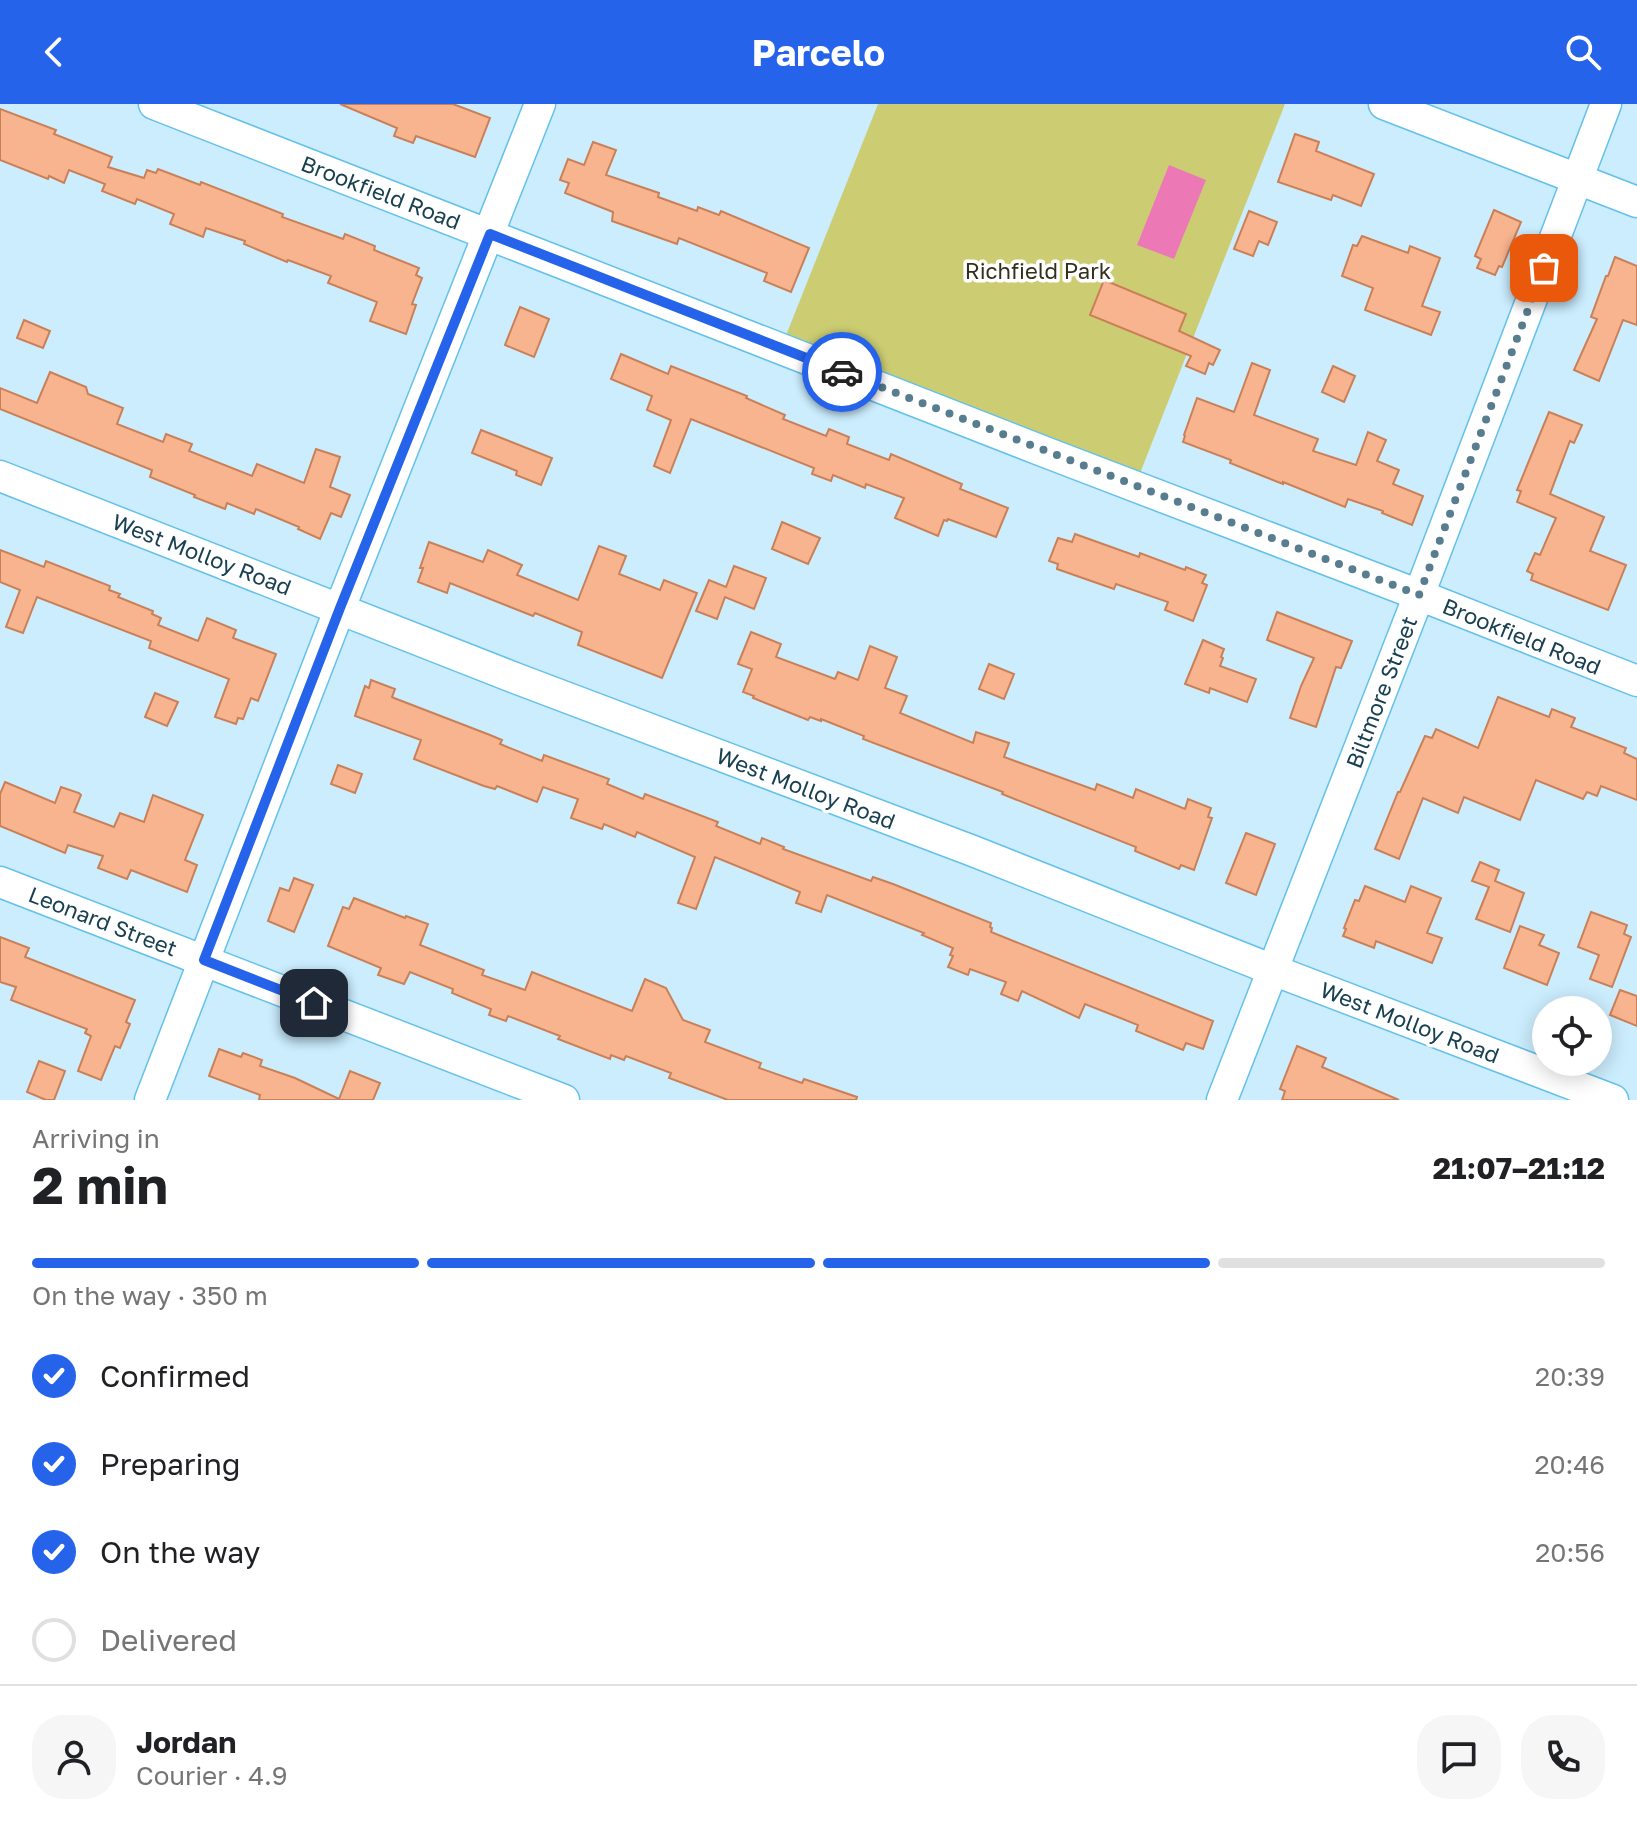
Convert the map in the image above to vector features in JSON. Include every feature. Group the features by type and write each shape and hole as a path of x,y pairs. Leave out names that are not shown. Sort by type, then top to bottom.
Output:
{"street":[{"name":"Brookfield Road","path":"154,104 1637,681"},
{"path":"150,1100 340,608 540,104"},
{"path":"1384,104 1637,202"},
{"name":"Biltmore Street","path":"1222,1100 1606,104"},
{"name":"West Molloy Road","path":"0,476 515,678 973,851 1613,1100"},
{"name":"Leonard Street","path":"0,882 564,1100"}],"green space":[{"name":"Richfield Park","path":"878,104 1285,104 1135,486 781,348"}],"shaded area":[{"path":"1169,165 1206,180 1174,259 1137,245"}],"building":[{"path":"340,104 453,104 490,118 475,157 416,136 413,143 394,136 397,128"},
{"path":"0,109 56,130 54,134 112,157 108,167 144,178 147,170 156,173 158,169 200,185 201,182 283,214 282,217 343,239 345,234 375,246 374,250 419,268 416,275 422,278 412,304 416,305 406,334 370,321 377,302 328,283 331,276 287,262 244,244 245,241 206,228 203,237 170,224 174,214 137,199 135,204 102,191 105,184 69,170 64,183 0,160"},
{"path":"1295,134 1319,142 1316,151 1374,174 1361,206 1333,195 1331,200 1278,182"},
{"path":"593,142 616,150 606,175 659,193 658,197 697,211 698,207 719,215 721,211 809,248 791,292 764,281 767,273 679,238 677,244 612,221 613,212 565,193 569,183 560,180 568,159 584,165"},
{"path":"1494,210 1521,222 1502,267 1499,266 1495,275 1477,268 1481,259 1475,256"},
{"path":"1249,211 1277,222 1268,245 1259,241 1253,256 1234,249"},
{"path":"1362,236 1408,253 1410,246 1440,258 1422,306 1440,312 1431,335 1365,310 1373,288 1342,276 1353,245 1357,246"},
{"path":"1615,257 1637,266 1637,325 1623,320 1599,381 1574,370 1597,319 1591,317"},
{"path":"1104,280 1186,314 1179,331 1220,350 1213,365 1209,363 1205,374 1186,366 1191,356 1090,315"},
{"path":"520,307 549,319 534,357 505,345"},
{"path":"24,320 50,331 43,348 17,338"},
{"path":"621,354 668,374 671,366 747,396 785,415 783,419 826,436 829,429 849,437 847,444 889,460 891,454 962,484 960,489 1008,508 996,537 948,519 944,520 938,536 895,518 904,498 866,484 865,488 833,475 831,481 812,474 814,468 691,419 670,473 654,466 671,420 647,410 652,396 611,379"},
{"path":"1252,363 1270,370 1254,415 1318,439 1313,451 1356,465 1368,432 1386,440 1377,461 1399,470 1393,484 1423,496 1412,525 1348,499 1345,507 1183,442 1197,398 1234,412"},
{"path":"1333,366 1355,376 1344,402 1322,392"},
{"path":"50,372 86,387 88,394 123,408 117,424 163,442 166,434 192,444 189,451 252,476 257,464 304,483 316,449 340,457 330,487 350,495 341,517 331,513 320,539 256,509 254,514 227,503 225,509 150,477 152,470 0,409 0,388 37,403"},
{"path":"1549,412 1582,425 1574,443 1570,441 1550,494 1604,517 1590,551 1626,565 1608,610 1531,580 1533,574 1527,571 1535,553 1540,555 1556,518 1517,502 1521,491 1517,490"},
{"path":"481,430 552,458 541,485 516,475 517,471 472,453"},
{"path":"782,522 820,538 808,564 772,549"},
{"path":"1075,534 1139,557 1140,553 1206,575 1202,583 1207,585 1193,621 1165,610 1168,602 1116,584 1114,589 1057,569 1058,564 1049,561 1058,538 1072,542"},
{"path":"429,542 483,562 488,550 522,565 517,575 578,600 599,546 626,556 619,574 660,590 664,580 697,593 662,678 578,645 582,632 535,613 533,616 450,583 447,593 418,582"},
{"path":"0,550 44,567 46,561 110,586 109,590 120,594 118,597 153,611 152,614 161,618 158,625 198,641 207,618 236,630 233,638 276,654 258,701 251,698 243,719 238,718 236,724 215,717 229,679 149,648 151,641 37,597 23,633 6,627 20,590 0,582"},
{"path":"734,566 766,578 754,609 725,597 717,619 696,611 709,580 726,587"},
{"path":"1277,612 1352,641 1341,668 1336,667 1316,727 1290,718 1314,658 1267,640"},
{"path":"751,632 781,644 776,657 835,679 838,672 858,680 870,646 897,657 885,688 907,696 900,713 973,743 976,732 1009,743 1004,757 1095,790 1097,784 1133,798 1136,789 1185,809 1188,799 1211,808 1208,817 1212,818 1194,870 1181,865 1179,869 1135,851 1136,847 863,739 864,736 821,719 810,717 808,720 753,698 743,692 752,669 738,664"},
{"path":"1203,640 1224,649 1220,666 1256,679 1247,702 1210,688 1209,693 1185,684"},
{"path":"989,664 1014,674 1004,699 979,689"},
{"path":"371,680 395,689 394,698 502,740 500,744 542,761 544,755 609,779 607,784 643,799 645,794 718,822 716,826 760,844 762,838 783,849 871,881 873,877 893,884 991,923 991,932 1213,1021 1203,1049 1186,1043 1183,1050 1136,1031 1138,1025 1085,1004 1079,1018 1022,991 1018,1001 1001,994 1006,982 970,969 968,975 948,967 953,948 922,935 924,933 827,895 821,912 796,903 800,892 715,857 696,909 678,903 695,857 637,832 635,837 604,824 602,829 571,818 578,799 543,787 537,802 414,759 421,740 355,716 365,686 369,688"},
{"path":"155,693 178,702 167,726 145,717"},
{"path":"1498,697 1549,717 1552,709 1575,718 1571,727 1626,748 1624,753 1637,759 1637,800 1601,786 1597,796 1587,792 1583,799 1536,780 1520,820 1464,797 1458,813 1423,798 1399,859 1375,849 1425,736 1432,738 1436,729 1478,748"},
{"path":"338,765 362,774 355,793 331,784"},
{"path":"5,782 55,803 61,787 79,793 81,795 74,812 114,827 120,813 144,822 153,795 203,815 185,860 197,865 187,892 131,870 127,879 98,868 103,856 68,845 65,853 0,826 0,794"},
{"path":"1246,833 1275,844 1256,895 1226,883"},
{"path":"1480,862 1499,870 1495,881 1524,893 1510,932 1476,919 1489,887 1472,881"},
{"path":"294,878 313,885 294,932 268,921 280,888 289,891"},
{"path":"1365,886 1405,902 1411,886 1441,898 1427,933 1442,938 1432,963 1376,941 1374,948 1343,936 1355,900 1359,901"},
{"path":"354,898 428,924 420,945 484,970 482,975 525,990 532,972 632,1011 645,979 666,988 683,1020 710,1030 705,1042 761,1063 759,1068 802,1083 804,1079 857,1097 856,1100 728,1100 669,1078 671,1073 626,1056 624,1060 611,1055 610,1059 508,1016 506,1021 489,1015 491,1009 452,993 453,989 410,972 404,984 378,975 381,968 328,946 343,907 349,909"},
{"path":"1591,912 1627,925 1624,934 1631,937 1612,987 1590,979 1599,955 1578,947"},
{"path":"1520,926 1544,935 1539,945 1559,953 1547,985 1504,968"},
{"path":"0,937 29,948 25,957 135,1000 120,1048 115,1046 101,1080 78,1071 91,1036 85,1033 87,1029 11,1000 16,987 0,982"},
{"path":"1620,990 1637,996 1637,1026 1612,1016"},
{"path":"1297,1046 1326,1058 1322,1067 1399,1100 1282,1100 1285,1091 1280,1089"},
{"path":"219,1049 262,1060 260,1066 295,1078 339,1099 350,1071 380,1083 373,1100 259,1100 260,1095 209,1076"},
{"path":"39,1061 65,1071 54,1100 27,1092"}],"way so far":[{"path":"842,372 1419,595 1544,268"}],"route":[{"path":"314,1003 204,960 340,608 490,234 842,372"}]}
